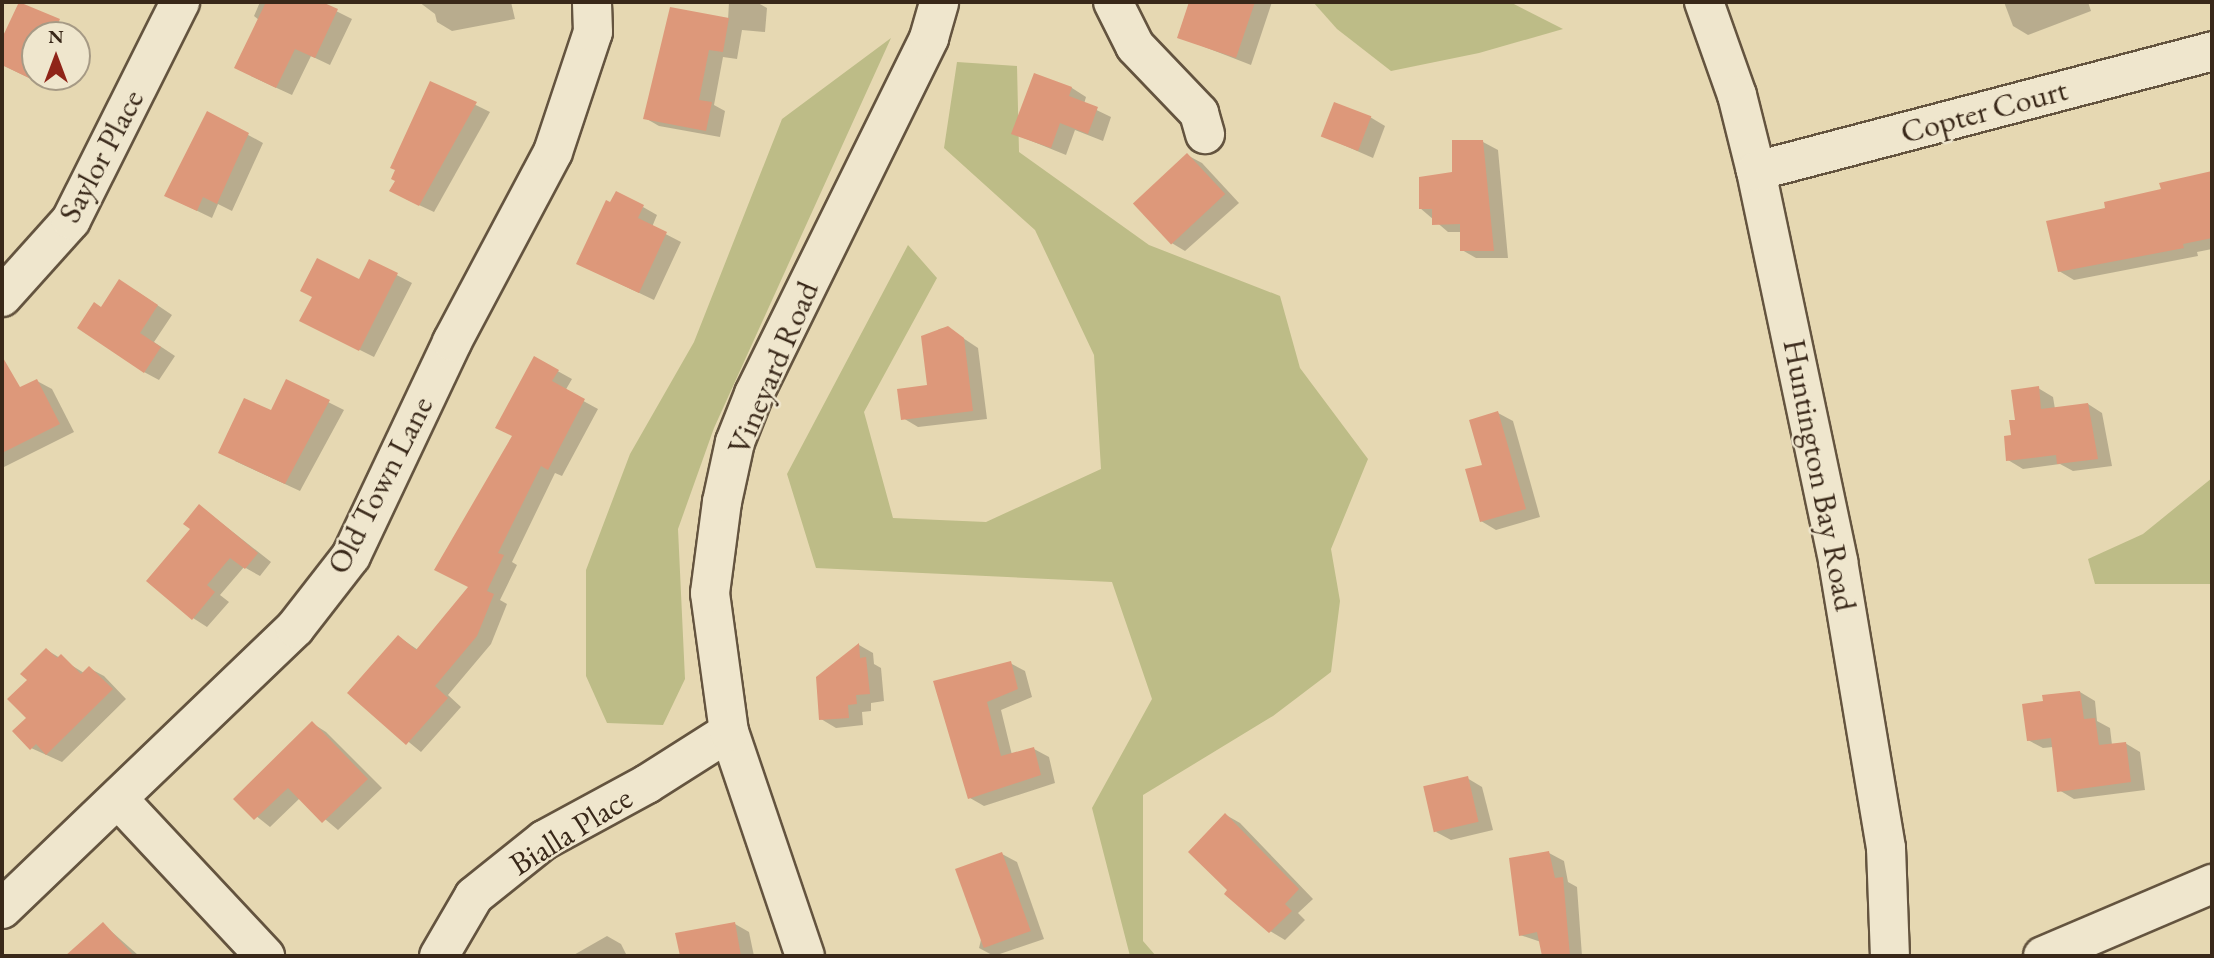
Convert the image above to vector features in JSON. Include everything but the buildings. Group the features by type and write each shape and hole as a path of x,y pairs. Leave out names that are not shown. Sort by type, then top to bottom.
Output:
{"street":[{"name":"Saylor Place","path":"2,297 71,220 180,2"},
{"name":"Old Town Lane","path":"2,909 119,800 295,628 351,556 452,342 553,152 593,32 592,2"},
{"name":"Vineyard Road","path":"805,956 729,732 710,593 735,442 754,394 929,38 939,2"},
{"path":"1113,2 1135,46 1199,113 1205,134"},
{"name":"Huntington Bay Road","path":"1704,2 1737,95 1756,171 1838,561 1886,848 1890,956"},
{"name":"Copter Court","path":"1756,171 2212,51"},
{"name":"Bialla Place","path":"439,956 474,896 544,840 647,784 729,732"},
{"path":"119,800 265,956"},
{"path":"2043,956 2212,884"}],"shaded area":[{"path":"1313,2 1510,2 1563,29 1479,53 1391,71 1337,29"},
{"path":"891,38 714,428 678,529 685,679 663,725 607,723 586,676 586,570 630,454 694,342 782,119"},
{"path":"957,62 1017,66 1019,152 1149,245 1280,296 1300,368 1368,459 1331,549 1340,601 1331,672 1273,716 1143,795 1143,941 1156,956 1130,956 1092,808 1152,699 1112,582 816,568 787,474 908,245 937,278 864,412 893,518 986,522 1101,469 1094,355 1035,230 944,148"},
{"path":"2212,478 2212,584 2095,584 2088,559 2143,534"}]}
